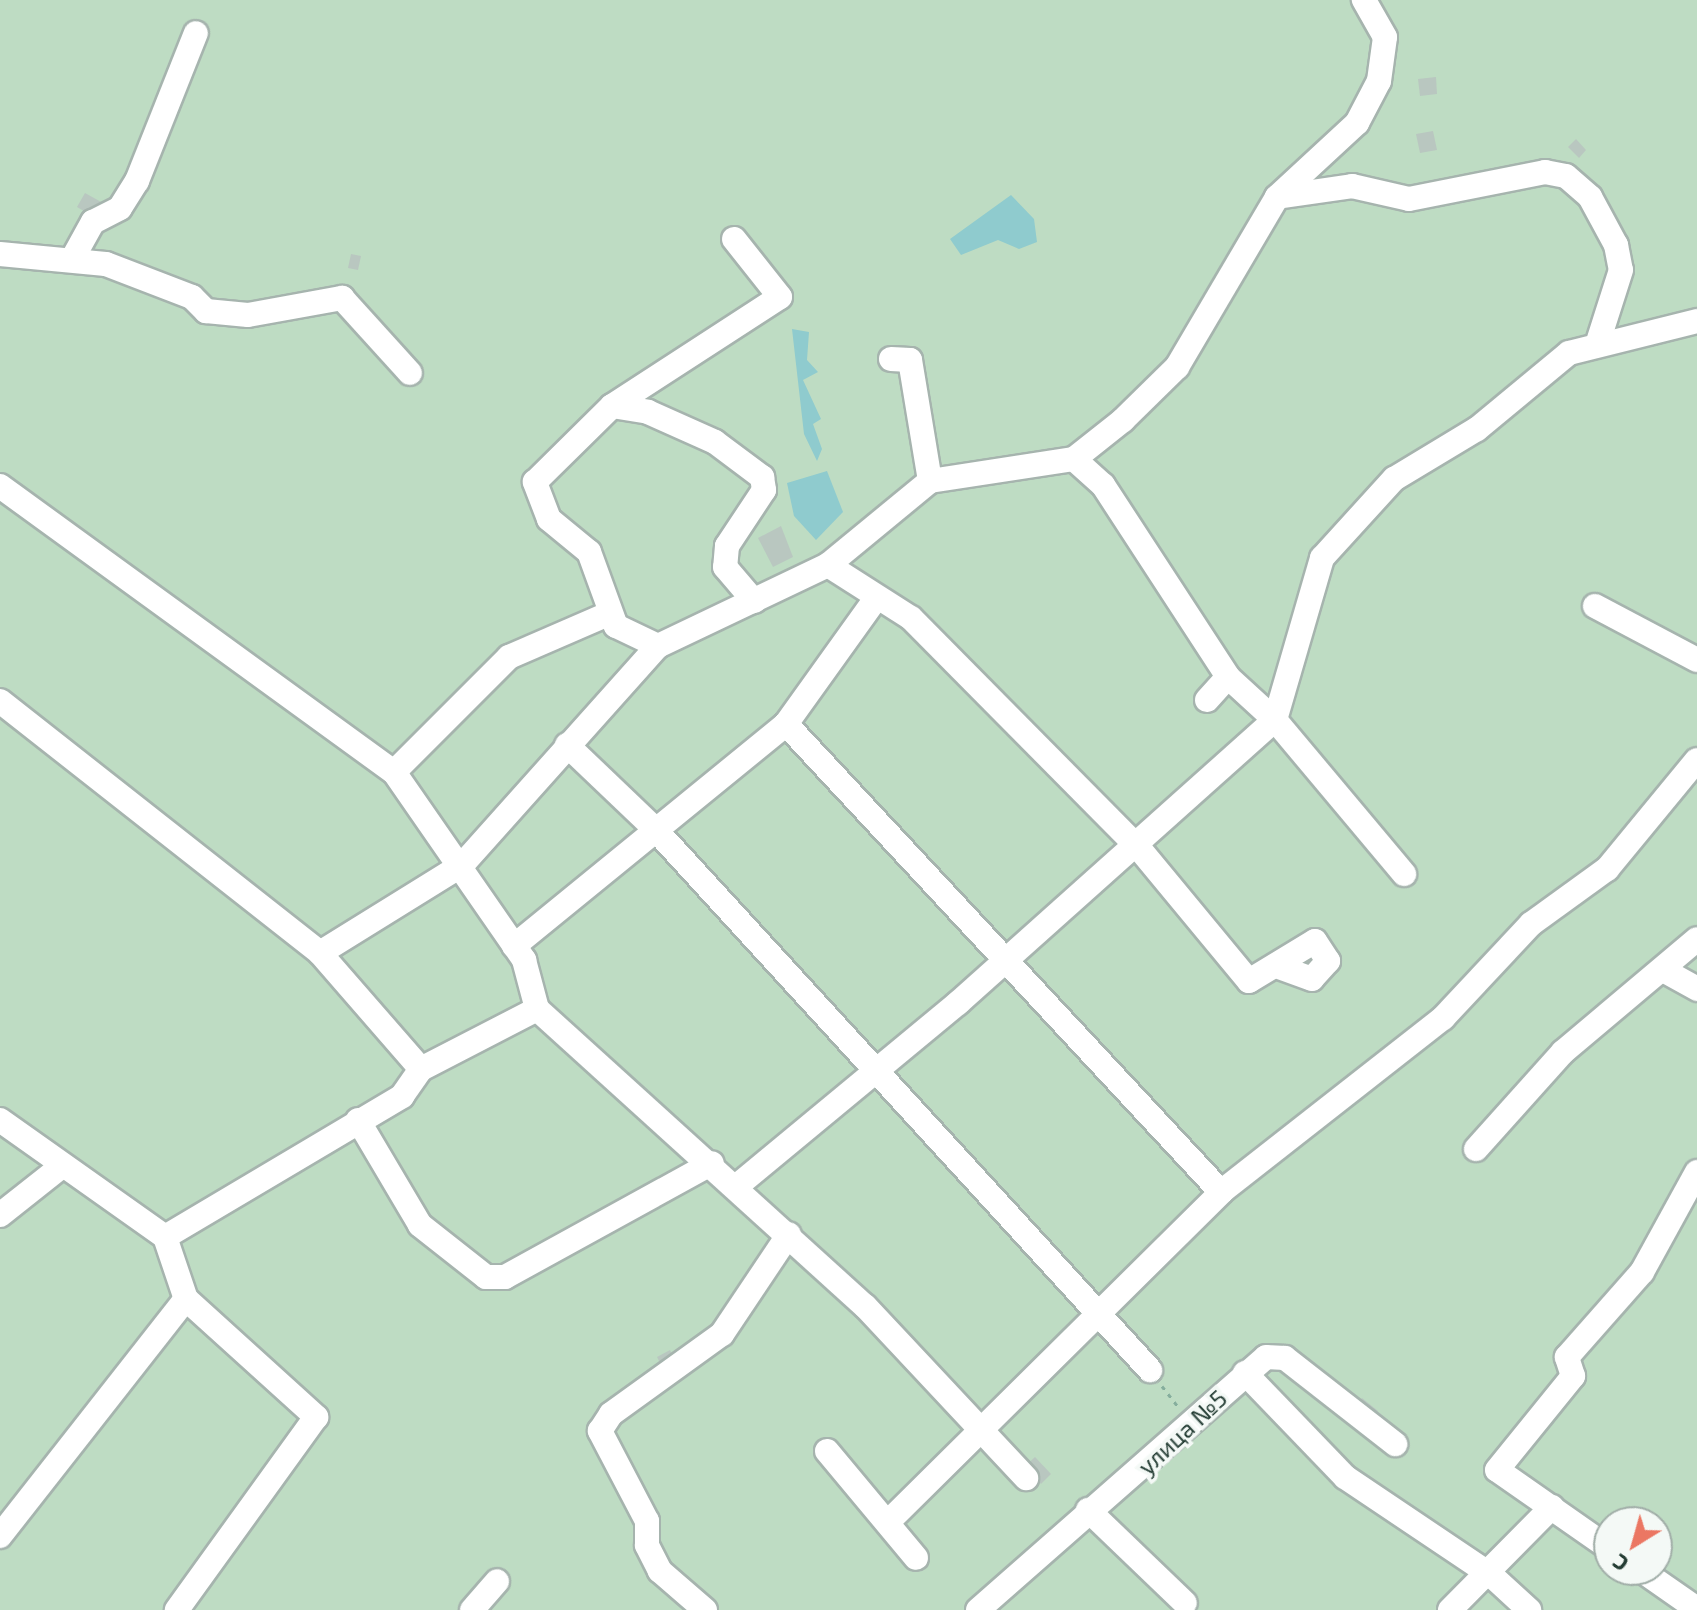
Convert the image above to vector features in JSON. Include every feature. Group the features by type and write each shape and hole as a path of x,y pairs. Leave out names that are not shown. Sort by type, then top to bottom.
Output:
{"street":[{"path":"320,953 462,865 658,646 828,565 930,481 1074,459 1177,367 1277,197 1357,123 1379,81 1385,37 1364,0"},
{"path":"74,256 93,222 120,208 137,181 196,33"},
{"path":"1277,197 1352,186 1409,199 1545,172 1566,176 1590,197 1621,270 1597,345"},
{"path":"658,646 630,638 608,614 589,552 549,519 535,482 612,406 780,297 734,239"},
{"path":"0,254 74,256 192,297 206,311 248,315 342,298 410,373"},
{"path":"738,1185 878,1072 1005,963 1138,847 1275,720 1322,558 1339,532 1394,479 1477,429 1569,353 1697,321"},
{"path":"891,359 910,360 930,481"},
{"path":"612,406 648,412 715,442 762,477 764,490 727,546 725,567 754,601"},
{"path":"1074,459 1103,485 1228,677 1275,720 1404,874"},
{"path":"0,486 394,772 462,865 514,946 537,1009 738,1185 983,1427 1026,1478"},
{"path":"828,565 911,618 1138,847 1249,981 1281,968"},
{"path":"514,946 654,828 786,724 877,597"},
{"path":"1595,606 1697,660"},
{"path":"394,772 509,657 608,614"},
{"path":"1207,700 1228,677"},
{"path":"0,701 320,953 421,1069"},
{"path":"786,724 1221,1192"},
{"path":"567,745 654,828 1101,1309 1150,1370"},
{"path":"891,1519 1221,1192 1443,1018 1531,924 1607,869 1697,760"},
{"path":"1476,1149 1563,1052 1665,971 1697,939"},
{"path":"1665,971 1697,989"},
{"path":"165,1237 402,1096 421,1069 537,1009"},
{"path":"0,1120 165,1237 186,1299 316,1417 177,1610"},
{"path":"358,1120 420,1225 486,1277 505,1277 712,1163"},
{"path":"0,1215 63,1165"},
{"path":"1593,1536 1497,1470 1573,1376 1567,1357 1642,1272 1697,1172"},
{"path":"705,1610 660,1571 647,1545 647,1521 600,1431 611,1414 722,1334 789,1234"},
{"path":"0,1536 186,1299"},
{"name":"улица №5","path":"978,1610 1088,1510 1191,1425 1266,1357 1285,1358 1395,1444"},
{"path":"1245,1373 1345,1477 1491,1575 1529,1610"},
{"path":"827,1451 891,1519 916,1558"},
{"path":"1450,1610 1491,1575 1552,1507"},
{"path":"1088,1510 1185,1603"},
{"path":"472,1610 497,1581"},
{"path":"1664,1586 1697,1609"}],"path":[{"path":"1150,1370 1191,1425"}],"green space":[{"path":"0,0 1697,0 1697,1610 0,1610"}],"water":[{"path":"1011,195 1034,219 1037,242 1019,249 998,240 961,255 950,239"},
{"path":"792,329 809,332 807,360 818,372 803,380 821,419 813,424 822,449 817,461 804,434"},
{"path":"827,471 843,512 816,540 794,516 787,483"}],"building":[{"path":"1436,77 1437,94 1420,96 1418,79"},
{"path":"1433,131 1437,150 1420,153 1416,134"},
{"path":"1576,139 1586,150 1579,158 1568,147"},
{"path":"85,193 103,203 94,217 77,207"},
{"path":"351,254 361,256 358,270 348,268"},
{"path":"781,526 793,557 773,567 758,538"},
{"path":"670,1350 675,1361 662,1367 657,1357"},
{"path":"1362,1398 1378,1411 1370,1421 1354,1408"},
{"path":"1035,1457 1051,1474 1041,1484 1024,1467"}]}
